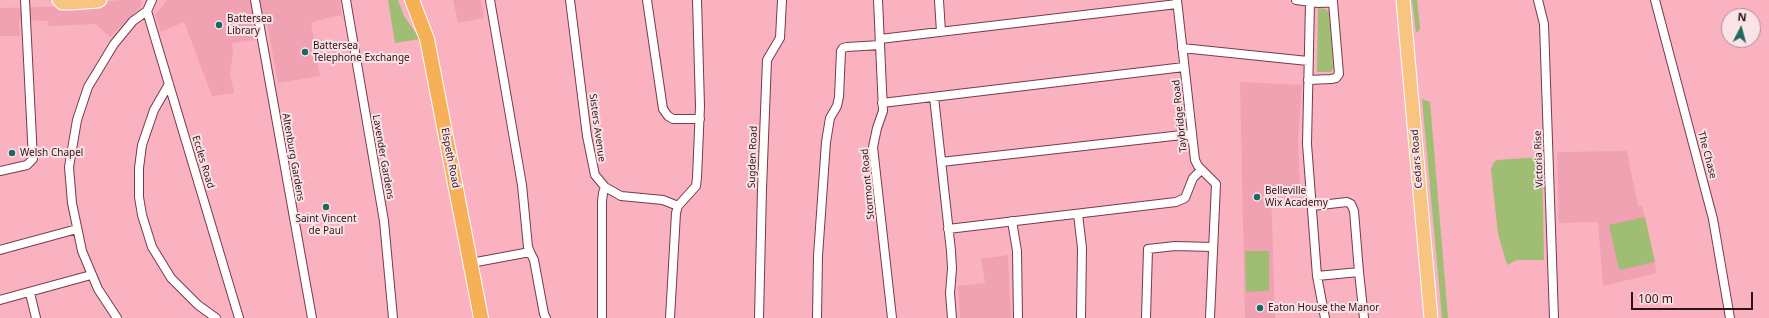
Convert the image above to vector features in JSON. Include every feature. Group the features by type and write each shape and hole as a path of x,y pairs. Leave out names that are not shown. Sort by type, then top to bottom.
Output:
{"highway":[{"name":"Elspeth Road","path":"412,0 427,39 481,318"}],"main road":[{"path":"59,0 62,3 72,3 98,2 100,0"},
{"name":"Cedars Road","path":"1403,0 1431,318"}],"street":[{"path":"0,171 27,164 33,159 26,0"},
{"path":"117,318 105,301 91,275 77,229 70,190 69,167 74,136 83,101 93,78 110,49 133,21 147,11 152,0"},
{"name":"Altenburg Gardens","path":"255,0 312,318"},
{"name":"Lavender Gardens","path":"346,0 384,221 393,318"},
{"path":"490,0 522,185 528,247 534,260 546,318"},
{"name":"Sisters Avenue","path":"570,0 592,168 599,181 605,187 621,196 663,200 678,206"},
{"path":"647,0 662,109 668,116 673,118 700,119"},
{"path":"670,318 674,231 678,206 696,186 700,119 698,0"},
{"name":"Sugden Road","path":"759,318 767,60 780,38 782,0"},
{"name":"Stormont Road","path":"878,0 882,115 877,128 874,147 892,318"},
{"path":"939,0 941,32"},
{"path":"1296,0 1310,2 1333,2 1339,72 1336,78 1308,80"},
{"name":"Victoria Rise","path":"1538,0 1544,24 1554,318"},
{"name":"The Chase","path":"1656,0 1713,219 1730,318"},
{"path":"817,318 818,256 826,142 830,118 837,106 839,97 841,51 843,48 941,32 1177,2"},
{"name":"Taybridge Road","path":"1177,2 1195,163 1216,184 1210,318"},
{"path":"1310,2 1307,144 1317,276 1325,318"},
{"name":"Eccles Road","path":"147,11 239,318"},
{"path":"1182,48 1308,61"},
{"path":"882,103 1184,67"},
{"path":"169,84 154,110 142,145 139,168 139,197 142,215 152,247 171,278 198,305 216,318"},
{"path":"934,97 952,260 950,293 952,318"},
{"path":"941,162 1191,134"},
{"path":"948,229 1179,201 1184,198 1193,178 1201,170"},
{"path":"602,318 602,201 605,187"},
{"path":"1312,206 1347,202 1351,204 1354,211 1364,318"},
{"path":"1078,214 1082,248 1081,318"},
{"path":"1012,221 1017,251 1018,318"},
{"path":"0,250 77,229"},
{"path":"1146,318 1148,249 1175,246 1213,247"},
{"path":"471,264 530,252"},
{"path":"1317,276 1359,272"},
{"path":"0,300 91,275"},
{"path":"30,293 36,318"}],"shaded area":[{"path":"119,0 140,0 142,2 140,8 110,37 95,24 49,26 48,21 19,20 20,36 0,36 0,8 74,6"},
{"path":"167,0 351,0 340,2 342,15 311,23 320,76 278,83 266,18 252,19 255,40 232,43 233,52 230,74 234,93 212,96 184,22 161,32 155,15"},
{"path":"453,0 481,0 484,18 458,23"},
{"name":"Belleville Wix Academy","path":"1240,82 1302,85 1298,140 1300,187 1271,187 1275,318 1245,318"},
{"path":"1627,151 1638,206 1642,206 1657,273 1603,286 1598,222 1559,223 1557,152"},
{"path":"1008,255 1011,318 960,318 958,286 985,283 981,259"}],"green space":[{"path":"388,0 398,0 404,16 420,39 395,43"},
{"path":"1412,0 1417,0 1420,28 1419,31 1416,32"},
{"path":"1318,8 1325,9 1329,12 1333,68 1331,72 1317,72"},
{"path":"1422,99 1430,102 1448,318 1442,318"},
{"path":"1542,157 1544,260 1517,260 1507,265 1498,234 1491,169 1494,162 1497,160"},
{"path":"1645,217 1655,262 1619,270 1609,225"},
{"path":"1245,251 1269,251 1269,291 1246,292"}],"place":[{"name":"Battersea Library","path":"219,25"},
{"name":"Battersea Telephone Exchange","path":"305,52"},
{"name":"Welsh Chapel","path":"12,153"},
{"name":"Belleville Wix Academy","path":"1257,197"},
{"name":"Saint Vincent de Paul","path":"326,207"},
{"name":"Eaton House the Manor","path":"1260,308"}]}
